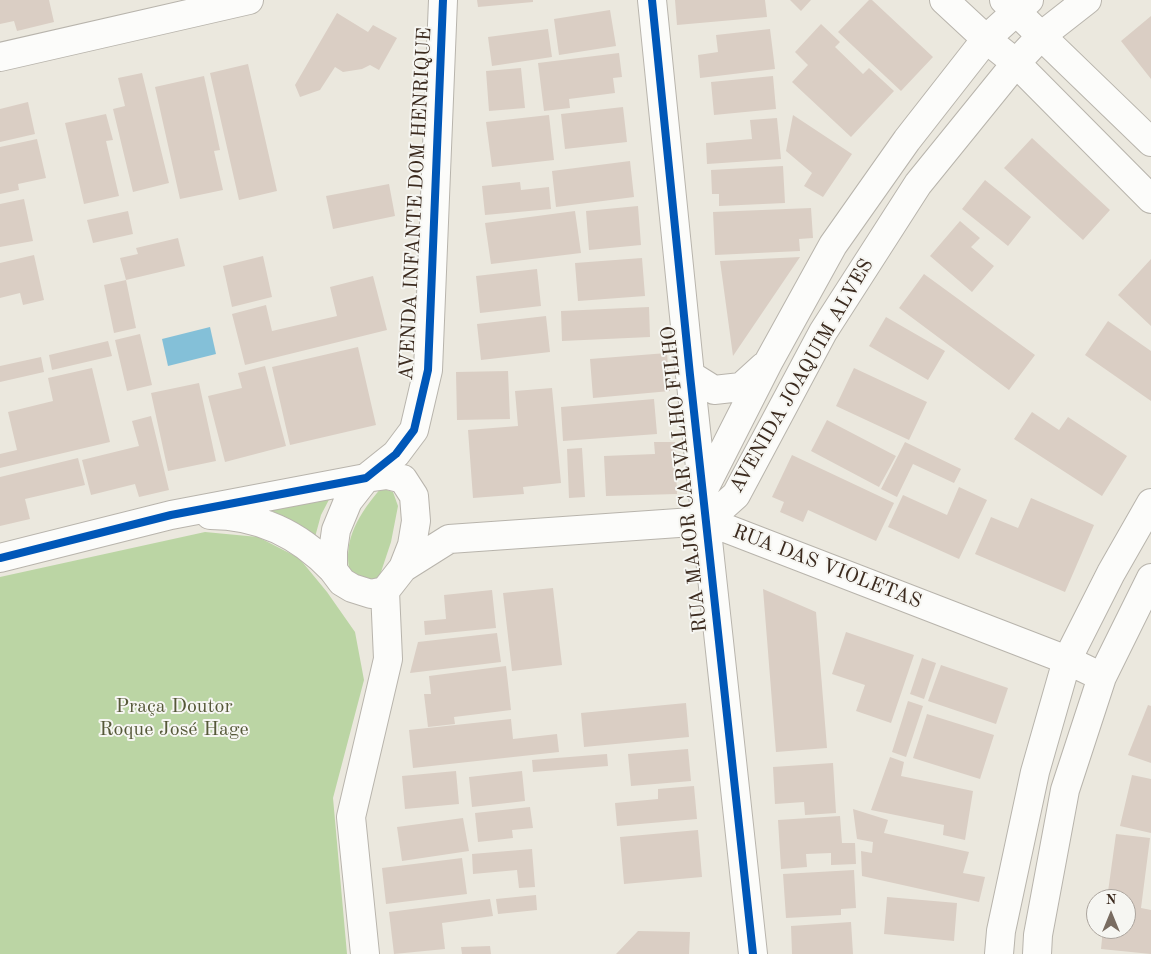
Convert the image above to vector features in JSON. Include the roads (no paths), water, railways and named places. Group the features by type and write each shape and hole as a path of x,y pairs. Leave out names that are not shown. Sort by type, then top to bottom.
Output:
{"street":[{"path":"0,57 249,0"},
{"name":"AVENDA INFANTE DOM HENRIQUE","path":"366,478 396,454 414,430 428,370 443,0"},
{"name":"RUA MAJOR CARVALHO FILHO","path":"652,0 690,375 754,954"},
{"path":"944,0 986,39 1016,63 1151,198"},
{"name":"AVENIDA JOAQUIM ALVES","path":"707,521 736,495 823,332 918,184 1016,63 1041,36 1087,0"},
{"path":"1016,3 1041,36 1151,142"},
{"name":"AVENIDA JOAQUIM ALVES","path":"703,491 833,244 907,140 1016,3"},
{"name":"AVENIDA JOAQUIM ALVES","path":"690,375 714,390 740,387 770,361"},
{"path":"0,558 171,514 387,475 404,479 414,496 449,538"},
{"path":"333,570 336,530 348,501 366,478"},
{"path":"171,514 228,515 272,526 313,549 342,582 352,588 371,594 385,591 403,568 412,545 416,520 414,496"},
{"path":"999,954 1001,931 1035,772 1067,660 1111,574 1151,503"},
{"name":"RUA DAS VIOLETAS","path":"403,568 449,538 707,521 1067,660 1102,677"},
{"path":"1037,954 1038,935 1064,790 1102,677 1151,578"},
{"path":"365,954 351,816 388,659 385,591"}],"water":[{"path":"210,327 216,354 168,366 162,339"}],"park label":[{"name":"Praça Doutor Roque José Hage","path":"174,718"}]}
